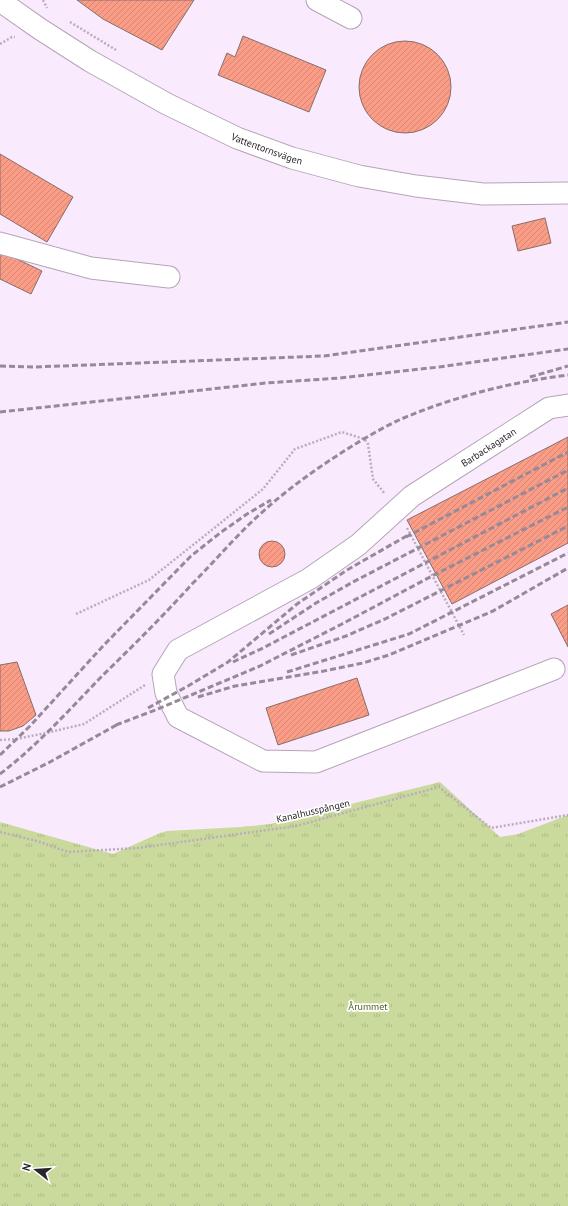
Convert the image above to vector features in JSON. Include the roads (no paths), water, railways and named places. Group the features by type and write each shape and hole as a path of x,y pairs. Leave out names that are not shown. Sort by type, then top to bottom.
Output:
{"street":[{"path":"317,0 351,18"},
{"name":"Vattentornsvägen","path":"2,2 40,30 90,61 167,104 237,138 292,158 359,176 416,186 483,194 568,193"},
{"path":"0,243 91,268 169,277"},
{"name":"Barbackagatan","path":"554,669 316,762 263,761 178,717 166,693 163,674 178,650 309,579 358,545 404,503 549,408 568,405"}],"railway":[{"path":"0,366 34,367 324,356 568,322"},
{"path":"0,412 266,383 340,378 439,367 568,349"},
{"path":"530,377 568,366"},
{"path":"0,774 14,763 53,726 250,524 269,506 314,471 374,433 399,420 440,404 503,386 568,375"},
{"path":"406,537 568,452"},
{"path":"269,634 316,603 353,582 568,470"},
{"path":"233,662 263,648 568,488"},
{"path":"0,755 30,726 103,646 191,556 247,514 271,500"},
{"path":"116,725 260,666 568,507"},
{"path":"291,655 346,636 385,619 568,526"},
{"path":"148,708 228,662 297,604 347,570 410,534"},
{"path":"287,672 409,634 568,553"},
{"path":"198,697 235,686 324,671 363,663 389,655 493,611 568,568"},
{"path":"0,787 50,762 120,723"}],"park label":[{"name":"Årummet","path":"368,1006"}]}
